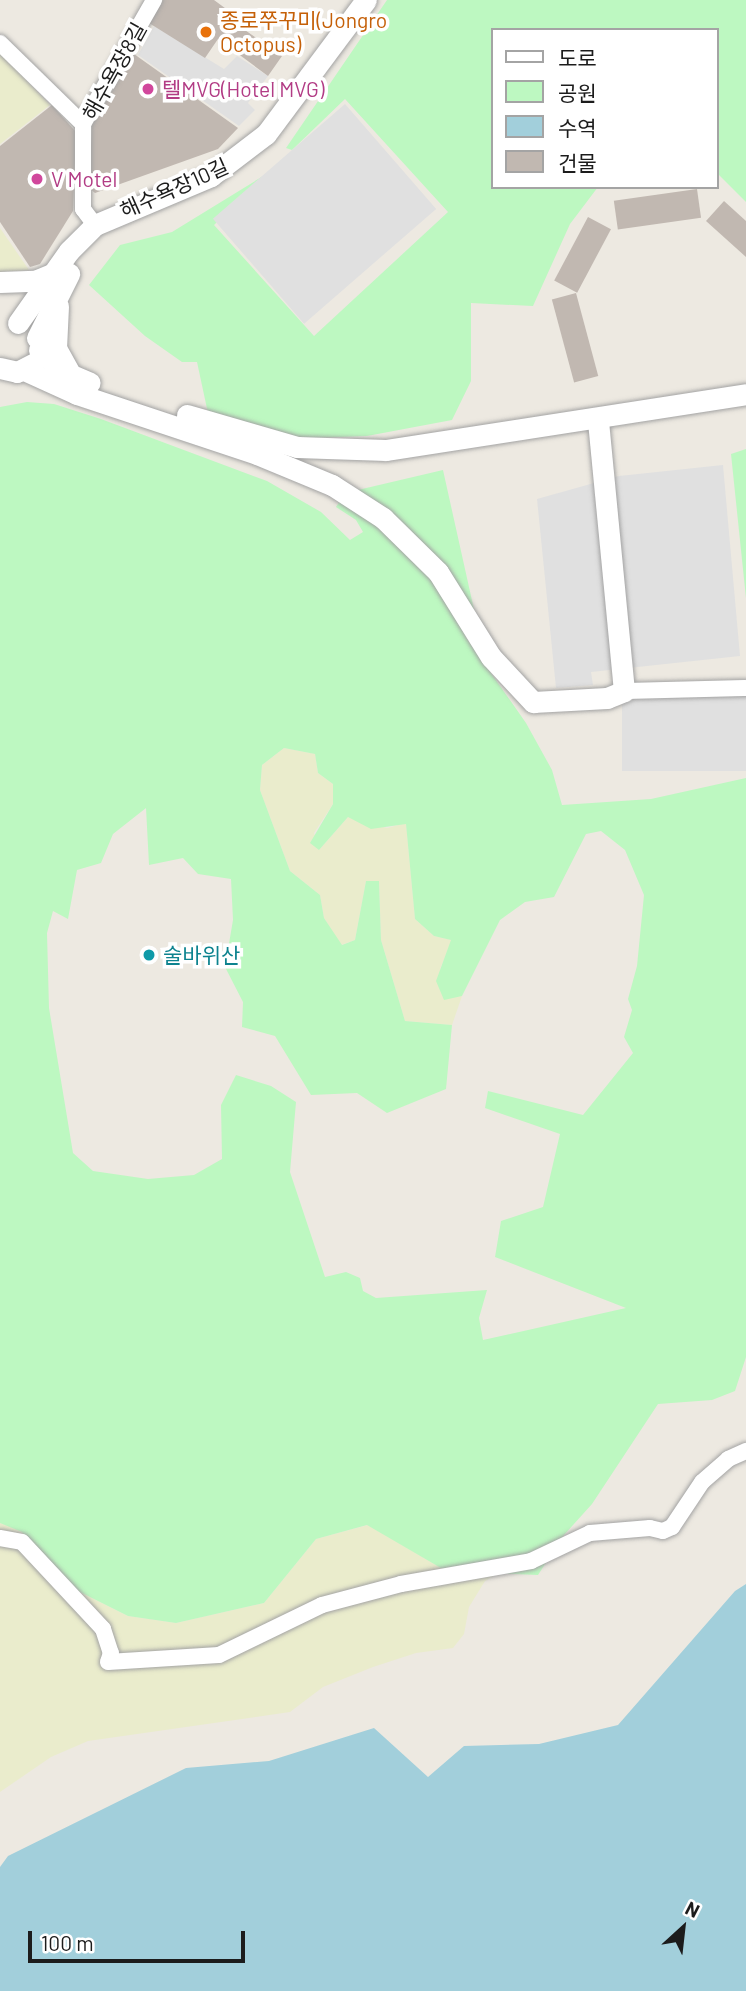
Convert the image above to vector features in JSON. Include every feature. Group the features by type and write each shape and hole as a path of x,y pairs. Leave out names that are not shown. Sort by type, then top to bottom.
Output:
{"street":[{"name":"해수욕장8길","path":"89,233 83,209 83,124 154,0"},
{"name":"해수욕장10길","path":"89,233 211,176 242,156 283,116 366,0"},
{"path":"0,43 83,124"},
{"path":"8,373 33,364 58,281 89,233"},
{"path":"0,282 58,281"},
{"path":"58,281 5,325 38,344 75,378 297,447 386,450 746,394"},
{"path":"58,281 54,330 56,348 75,378"},
{"path":"8,373 269,459 332,485 373,511 438,572 491,657 533,702 607,698 624,691 746,688"},
{"path":"598,419 624,691"},
{"path":"0,1538 22,1542 103,1629 111,1653 108,1662 219,1655 322,1605 401,1584 531,1561 590,1533 672,1527 702,1482 728,1459 746,1451"}],"green space":[{"path":"387,0 746,0 746,202 718,174 718,28 490,28 490,189 596,189 570,224 533,306 471,303 471,381 452,420 367,436 313,438 261,435 209,418 197,362 182,362 145,336 89,285 120,245 172,232 268,173 214,225 314,336 448,212 345,99 292,150 286,148"},
{"path":"0,53 50,105 0,144"},
{"path":"0,228 29,270 0,272"},
{"path":"27,402 54,404 267,481 321,512 350,540 363,532 356,520 336,507 345,493 443,470 477,623 465,636 526,723 552,770 562,805 651,799 746,778 746,1357 735,1391 712,1400 658,1404 592,1504 564,1535 538,1575 446,1571 367,1525 316,1539 264,1603 176,1623 128,1616 68,1586 22,1532 0,1523 0,407","holes":["284,748 315,754 318,773 333,784 333,804 310,843 319,850 348,817 371,829 406,824 415,919 434,936 451,940 436,981 444,1000 462,996 500,920 525,902 554,897 586,834 601,831 625,850 644,895 637,966 628,999 632,1010 624,1037 633,1053 583,1115 488,1091 485,1108 560,1134 543,1207 501,1221 495,1257 626,1308 483,1340 479,1318 487,1290 376,1298 363,1291 360,1278 346,1272 325,1277 290,1172 296,1102 271,1086 236,1075 221,1105 222,1159 194,1175 148,1179 93,1171 73,1153 49,1008 47,933 53,911 68,919 77,870 101,863 113,834 146,808 149,865 183,858 198,874 231,879 233,920 225,967 243,1002 242,1027 275,1036 311,1095 357,1093 387,1113 446,1089 452,1025 405,1021 381,940 379,881 366,881 355,940 342,945 324,918 320,895 290,871 260,790 262,765"]},
{"path":"746,449 746,598 731,454"},
{"path":"284,748 315,754 318,773 333,784 333,804 314,833 319,850 348,817 387,828 406,823 415,919 434,936 452,940 440,969 444,999 462,996 452,1025 405,1021 381,940 379,881 366,881 355,940 341,945 324,918 320,895 290,871 260,790 262,765"},
{"path":"0,1523 22,1531 68,1586 128,1616 176,1623 264,1603 316,1539 368,1525 446,1571 499,1573 485,1581 469,1607 464,1634 453,1648 416,1653 373,1667 323,1687 290,1712 88,1741 51,1757 0,1792"}],"shaded area":[{"path":"154,26 224,69 237,56 268,76 248,103 255,110 239,126 138,55"},
{"path":"345,104 436,209 304,324 213,219"},
{"path":"723,465 740,656 591,672 593,685 556,688 537,499 619,476"},
{"path":"622,687 746,687 746,771 622,771"}],"water":[{"path":"746,1584 746,1991 0,1991 0,1867 8,1856 186,1768 269,1761 374,1728 428,1777 464,1746 539,1744 618,1725 735,1591"}],"building":[{"name":"종로쭈꾸미(Jongro Octopus)","path":"163,0 214,0 233,14 229,19 282,56 268,76 218,39 205,58 149,23"},
{"name":"텔MVG(Hotel MVG)","path":"134,54 238,128 218,149 95,193 89,188 92,125"},
{"name":"V Motel","path":"52,105 76,132 73,211 40,264 30,267 0,222 0,146"},
{"path":"697,189 701,218 618,229 614,201"},
{"path":"724,201 746,221 746,257 706,221"},
{"path":"588,217 611,229 577,293 554,281"},
{"path":"576,293 598,376 574,383 552,299"}],"place":[{"name":"종로쭈꾸미(Jongro Octopus)","path":"206,32"},
{"name":"텔MVG(Hotel MVG)","path":"148,89"},
{"name":"V Motel","path":"37,179"},
{"name":"술바위산","path":"149,955"}]}
